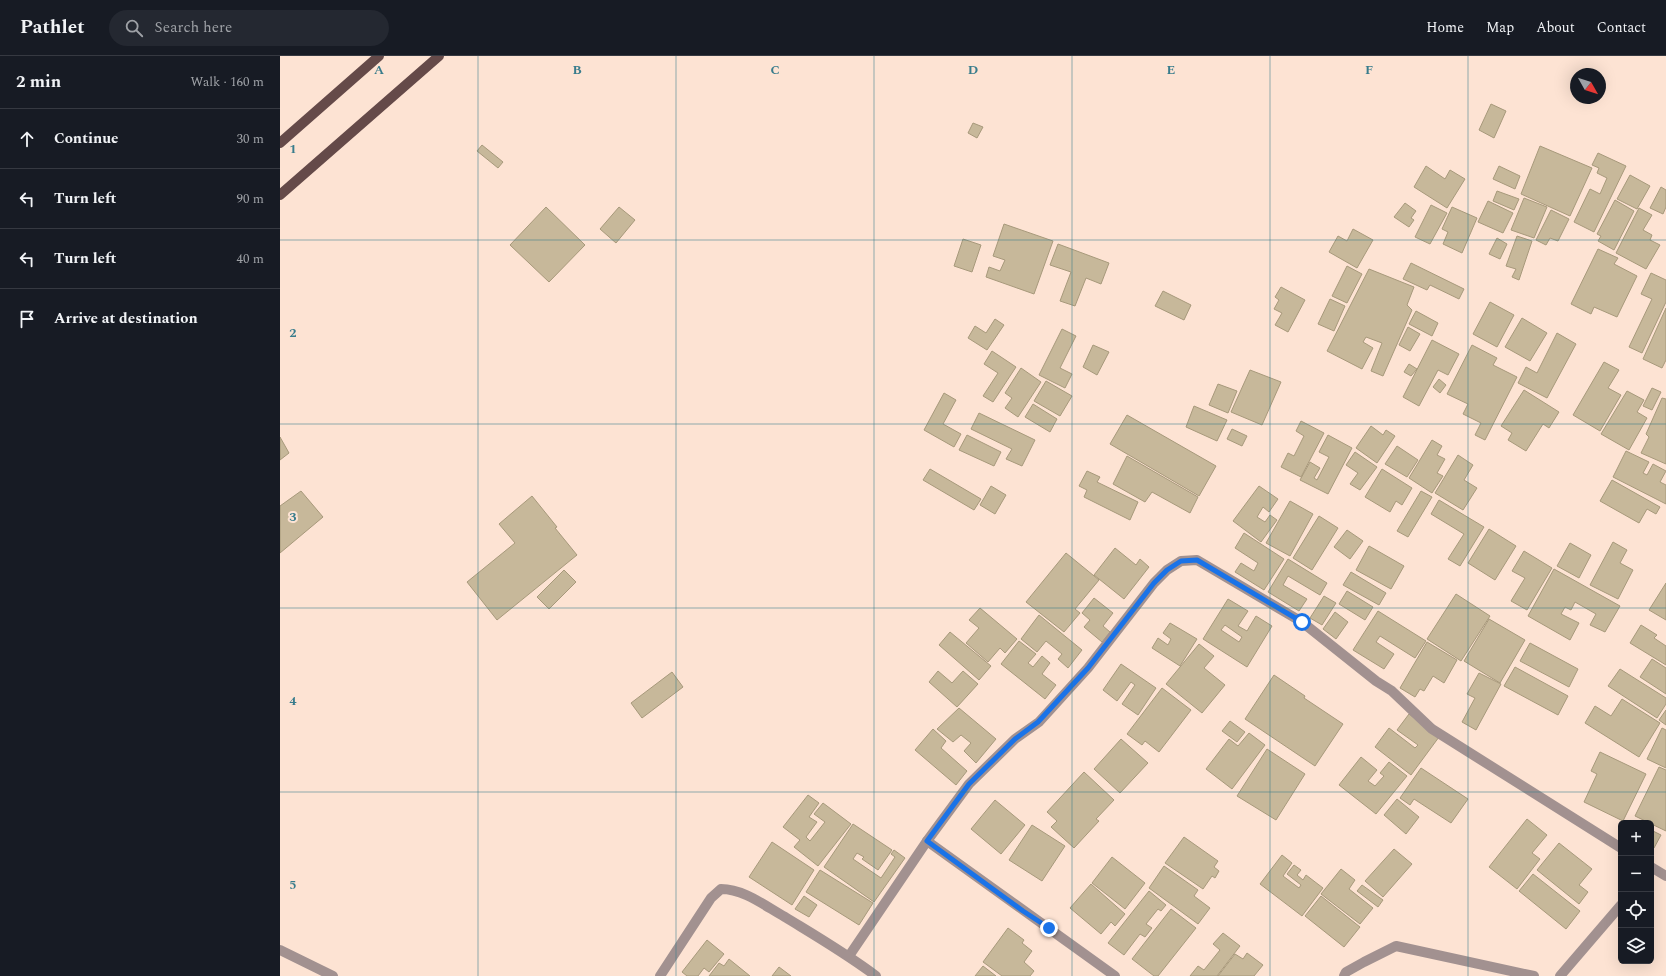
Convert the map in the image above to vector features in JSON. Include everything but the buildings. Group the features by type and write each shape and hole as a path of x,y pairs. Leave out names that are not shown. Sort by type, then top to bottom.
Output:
{"main road":[{"path":"280,143 378,56"},
{"path":"280,195 438,56"}],"street":[{"path":"849,956 927,841 969,784 998,754 1038,722 1088,668 1154,583 1167,570 1181,561 1197,560 1302,622 1376,681 1392,691 1432,729 1618,846"},
{"path":"927,841 1115,976"},
{"path":"1654,870 1666,876"},
{"path":"660,976 711,898 721,889 731,889 750,897 849,956 876,976"},
{"path":"1560,976 1618,908"},
{"path":"1344,976 1346,972 1396,946 1534,976"},
{"path":"280,950 333,976"}],"route":[{"path":"1049,928 1023,911 927,841 969,784 1015,739 1038,722 1088,668 1154,583 1167,570 1181,561 1197,560 1302,622"}]}
